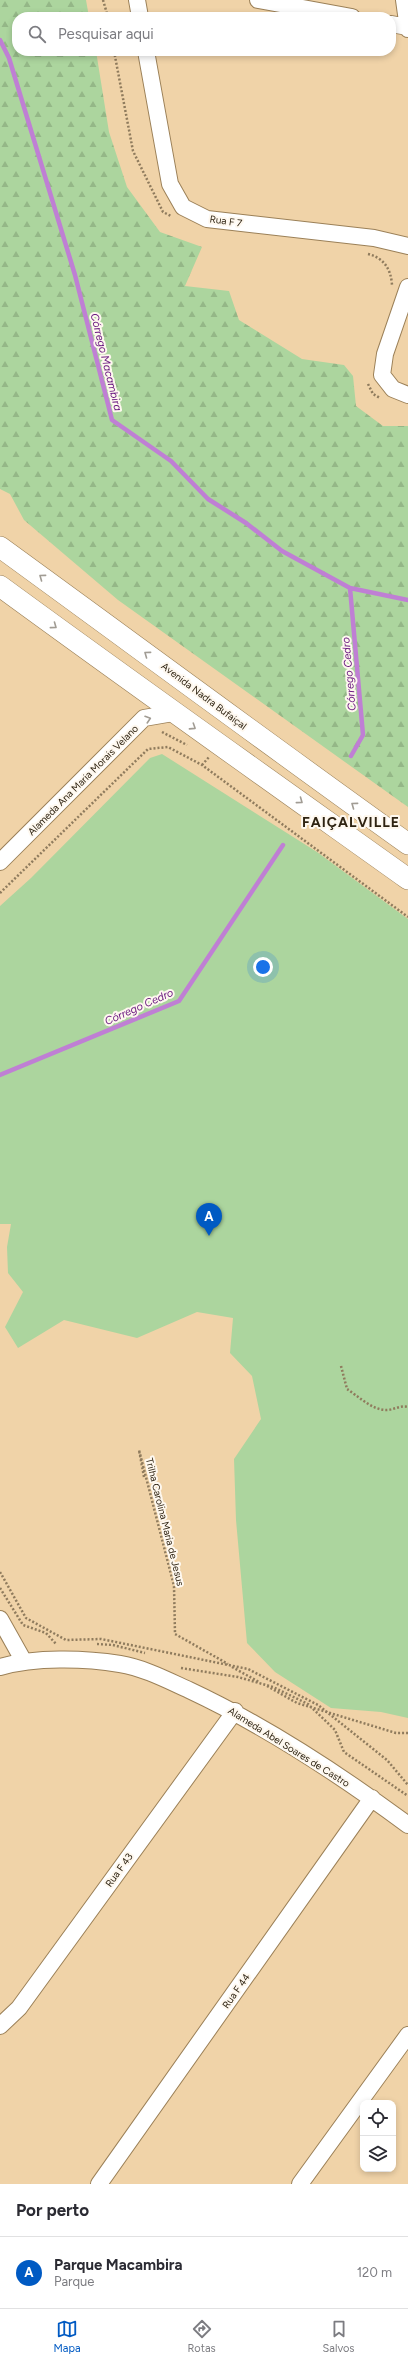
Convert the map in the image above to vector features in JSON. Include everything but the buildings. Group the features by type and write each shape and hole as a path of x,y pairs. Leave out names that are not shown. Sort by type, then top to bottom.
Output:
{"main road":[{"name":"Avenida Nadra Bufaiçal","path":"0,547 190,684 235,720 408,844"},
{"path":"0,586 173,713 219,744 408,879"}],"street":[{"path":"137,0 139,12"},
{"path":"258,0 324,12"},
{"path":"396,25 408,28 404,0"},
{"name":"Rua F 7","path":"147,56 170,184 183,207 207,219 374,238 408,246"},
{"path":"408,287 385,354 382,374 393,389 408,395"},
{"name":"Alameda Ana Maria Morais Velano","path":"0,862 144,718 173,713"},
{"path":"0,1619 23,1660"},
{"name":"Alameda Abel Soares de Castro","path":"0,1667 23,1660 121,1664 164,1678 235,1711 372,1798 408,1825"},
{"name":"Rua F 43","path":"0,2026 19,2008 235,1711"},
{"name":"Rua F 44","path":"99,2184 372,1798"},
{"path":"300,2184 408,2035"}],"path":[{"path":"102,0 106,12"},
{"path":"0,893 148,749 168,747 202,765 408,917"},
{"path":"341,1366 347,1389 368,1403 386,1410 404,1406 408,1407"},
{"name":"Trilha Carolina Maria de Jesus","path":"144,1477 139,1450 174,1586 176,1634 297,1703 396,1733 408,1733"},
{"path":"0,1572 26,1618 66,1640 101,1639 248,1669 318,1705 387,1760 408,1785"}],"green space":[{"path":"0,0 86,0 88,12 12,12 12,56 97,56 109,132 127,187 160,232 202,247 185,286 229,291 239,320 302,359 344,365 353,376 356,406 383,426 408,426 408,807 118,600 24,520 10,494 0,489"},
{"path":"162,754 317,852 408,919 408,1718 381,1712 331,1708 275,1672 247,1643 236,1520 234,1459 261,1419 252,1376 230,1353 233,1318 197,1312 137,1338 64,1320 18,1348 5,1327 23,1292 8,1273 7,1247 11,1224 0,1224 0,906 31,878 150,758"}],"waterway":[{"name":"Córrego Macambira","path":"0,40 9,58 75,275 112,420 171,461 208,499 246,523 282,551 350,588 408,600"},
{"name":"Córrego Cedro","path":"350,588 363,735 351,756"},
{"name":"Córrego Cedro","path":"0,1075 179,1001 283,845"}],"place":[{"name":"Parque Macambira","path":"209,1236"}],"district":[{"name":"FAIÇALVILLE","path":"351,822"}]}
